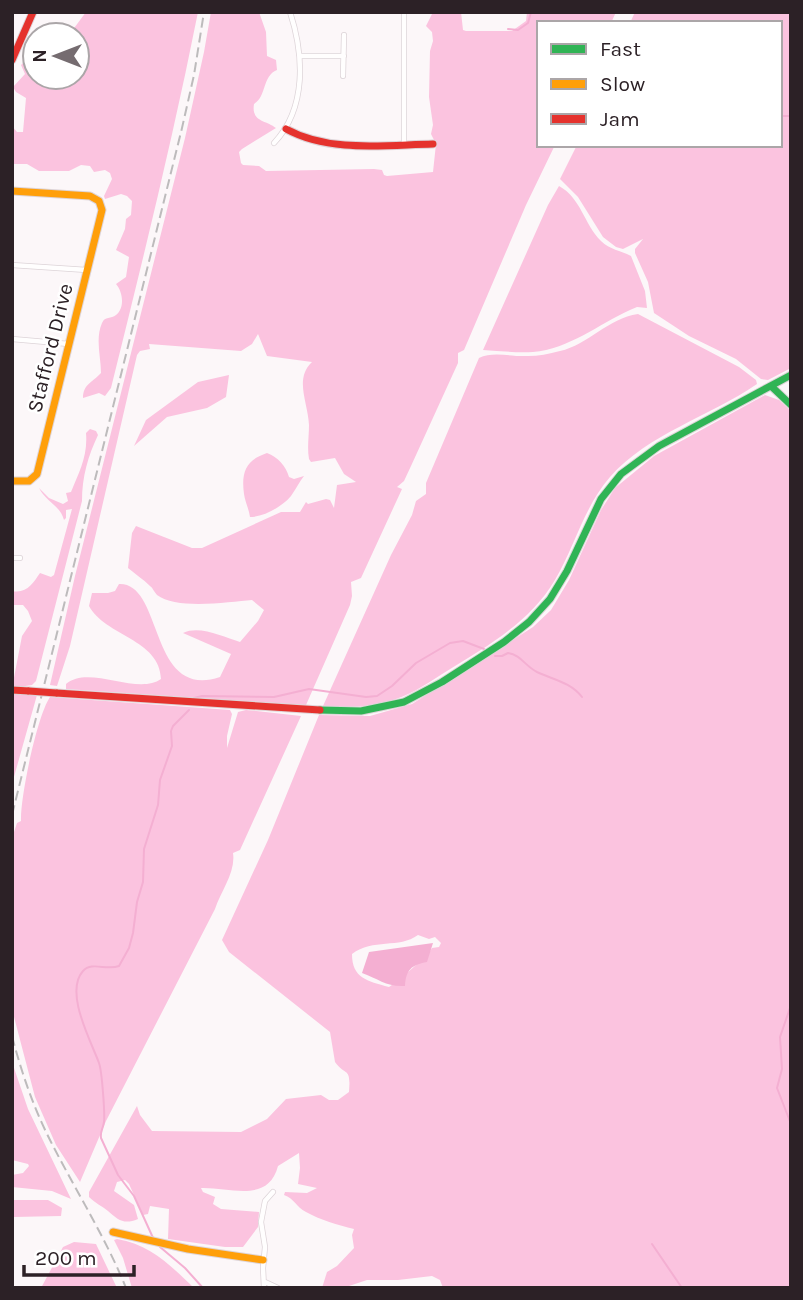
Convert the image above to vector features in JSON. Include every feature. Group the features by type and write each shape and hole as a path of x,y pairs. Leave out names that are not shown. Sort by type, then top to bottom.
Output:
{"street":[{"path":"12,60 33,12"},
{"path":"274,143 286,129 299,89 300,56 290,12"},
{"path":"404,12 404,144"},
{"path":"343,76 344,36"},
{"path":"300,56 344,56"},
{"path":"286,129 300,137 321,143 433,144"},
{"name":"Stafford Drive","path":"12,191 85,195 101,203 102,213 37,474 29,481 12,481"},
{"path":"12,265 88,270"},
{"path":"12,339 69,344"},
{"path":"12,690 346,712 403,702 472,663 535,618 564,577 600,502 616,480 634,463 663,443 791,375"},
{"path":"771,386 791,405"},
{"path":"12,558 20,558"},
{"path":"273,1192 264,1201 261,1222 265,1247 265,1285 278,1288"},
{"path":"113,1232 226,1256 263,1260"}],"shaded area":[{"path":"86,12 198,12 168,153 111,388 105,396 99,393 83,398 87,386 101,373 99,342 102,323 116,315 122,304 116,284 126,277 129,257 116,250 125,229 126,219 131,215 132,201 121,194 105,199 112,179 110,173 105,170 94,172 90,166 81,165 69,171 39,171 27,164 12,164 12,126 17,132 23,132 26,98 13,87 21,78 21,91 91,91 91,21 79,21"},
{"path":"211,12 259,12 266,32 267,56 276,60 277,70 269,77 261,96 254,104 254,110 260,120 276,128 239,152 243,165 259,166 266,171 374,169 382,170 387,176 433,172 436,144 431,134 433,125 429,97 430,51 433,41 432,32 426,26 433,12 461,12 463,30 466,31 512,31 526,21 527,12 616,12 612,21 537,21 537,147 554,147 526,205 464,350 458,353 458,363 411,466 404,481 397,487 402,489 361,578 351,582 350,605 306,705 66,689 66,684 87,677 139,684 161,679 152,655 97,616 89,606 92,593 115,591 119,584 133,588 144,601 168,658 180,672 197,680 220,677 231,654 183,633 204,631 240,642 264,610 252,600 189,604 166,600 157,595 128,568 132,533 136,526 192,548 202,548 281,512 300,512 306,502 308,504 326,499 330,500 334,508 337,485 356,482 344,474 335,458 311,462 309,459 309,425 303,383 312,362 267,356 258,334 252,344 241,351 149,344 150,349 140,351 137,355 70,646 57,686 50,685 204,52"},
{"path":"635,12 791,12 791,368 768,380 761,379 736,359 689,336 654,313 648,282 635,253 643,239 623,249 616,247 603,237 578,197 560,179 576,147 782,147 782,21 631,21"},
{"path":"559,186 572,197 604,244 631,256 645,291 647,308 637,307 571,341 546,350 483,350 548,205"},
{"path":"638,314 739,367 756,380 757,384 661,437 610,477 586,514 555,580 521,621 507,632 429,683 403,696 369,705 323,706 391,555 412,515 416,501 426,494 426,483 479,358 496,355 536,356 560,351 580,343 627,316"},
{"path":"229,375 226,397 207,408 167,417 134,446 146,420 198,382"},
{"path":"765,395 779,400 791,411 791,1288 443,1288 440,1280 432,1276 367,1280 346,1287 322,1288 327,1272 337,1266 354,1248 354,1229 311,1215 284,1195 285,1192 307,1193 317,1188 298,1184 299,1153 278,1166 273,1178 257,1189 235,1191 201,1188 203,1192 215,1197 213,1204 221,1209 259,1212 258,1227 243,1247 168,1239 169,1209 150,1206 148,1214 143,1215 125,1180 117,1182 114,1191 134,1205 138,1219 122,1221 115,1217 89,1197 89,1192 137,1106 152,1131 241,1132 267,1119 286,1099 321,1095 329,1100 338,1100 349,1092 348,1075 335,1062 330,1032 229,952 222,940 268,840 319,715 370,716 412,704 533,627 551,610 569,580 601,510 615,488 654,456","holes":["418,935 429,939 435,937 441,943 439,947 432,948 389,987 362,977 355,968 352,954 360,949 403,942"]},
{"path":"90,429 98,435 86,467 82,501 36,681 32,685 12,688 22,636 32,621 23,605 12,605 12,591 26,589 40,573 51,577 54,575 72,509 66,510 64,520 59,510 39,488 49,498 63,504 68,501 66,493 71,492 80,471 86,449 86,433"},
{"path":"267,453 281,462 289,477 294,479 304,476 283,504 267,513 250,517 244,494 244,473 254,459"},
{"path":"12,693 37,695 12,784"},
{"path":"50,697 230,710 232,714 227,748 238,712 246,710 301,716 240,850 233,853 230,874 215,909 106,1121 80,1182 56,1145 35,1097 13,1013 12,838 17,823 21,821 30,758"},
{"path":"433,943 427,962 410,969 405,986 388,984 362,973 369,952"},
{"path":"12,1062 28,1109 71,1199 52,1191 12,1187 12,1175 23,1173 29,1166 12,1160"},
{"path":"12,1200 48,1200 62,1208 61,1216 12,1219"},
{"path":"114,1240 150,1251 194,1288 132,1288 123,1258"},
{"path":"74,1242 96,1244 117,1288 41,1288 63,1247"}],"waterway":[{"path":"508,29 518,30 528,23 531,12"},
{"path":"782,116 791,116"},
{"path":"194,698 274,697 309,689 366,697 377,696 416,663 450,643 463,641 484,649"},
{"path":"495,656 512,654 537,672 572,688 582,697"},
{"path":"154,1240 134,1196 118,1175 101,1138 104,1117 100,1068 85,1030 76,991 83,971 95,966 119,966 129,948 143,882 144,849 158,805 160,780 172,746 171,731 189,710"},
{"path":"791,1005 780,1037 782,1069 777,1088 791,1124"},
{"path":"652,1244 682,1288"},
{"path":"160,1247 203,1288"}],"railway":[{"path":"12,815 182,128 204,12"},
{"path":"12,1036 43,1126 109,1250 126,1288"}],"traffic: fast":[{"path":"320,710 361,711 404,702 442,682 504,642 529,622 550,599 567,571 601,499 621,474 659,446 791,375"},
{"path":"771,386 791,405"}],"traffic: slow":[{"path":"12,191 90,196 99,201 102,210 37,474 29,481 12,481"},
{"path":"113,1232 188,1249 263,1260"}],"traffic: jam":[{"path":"12,60 33,12"},
{"path":"286,129 303,137 339,145 433,144"},
{"path":"12,690 29,691"},
{"path":"29,691 56,693"},
{"path":"56,693 320,710"}]}
